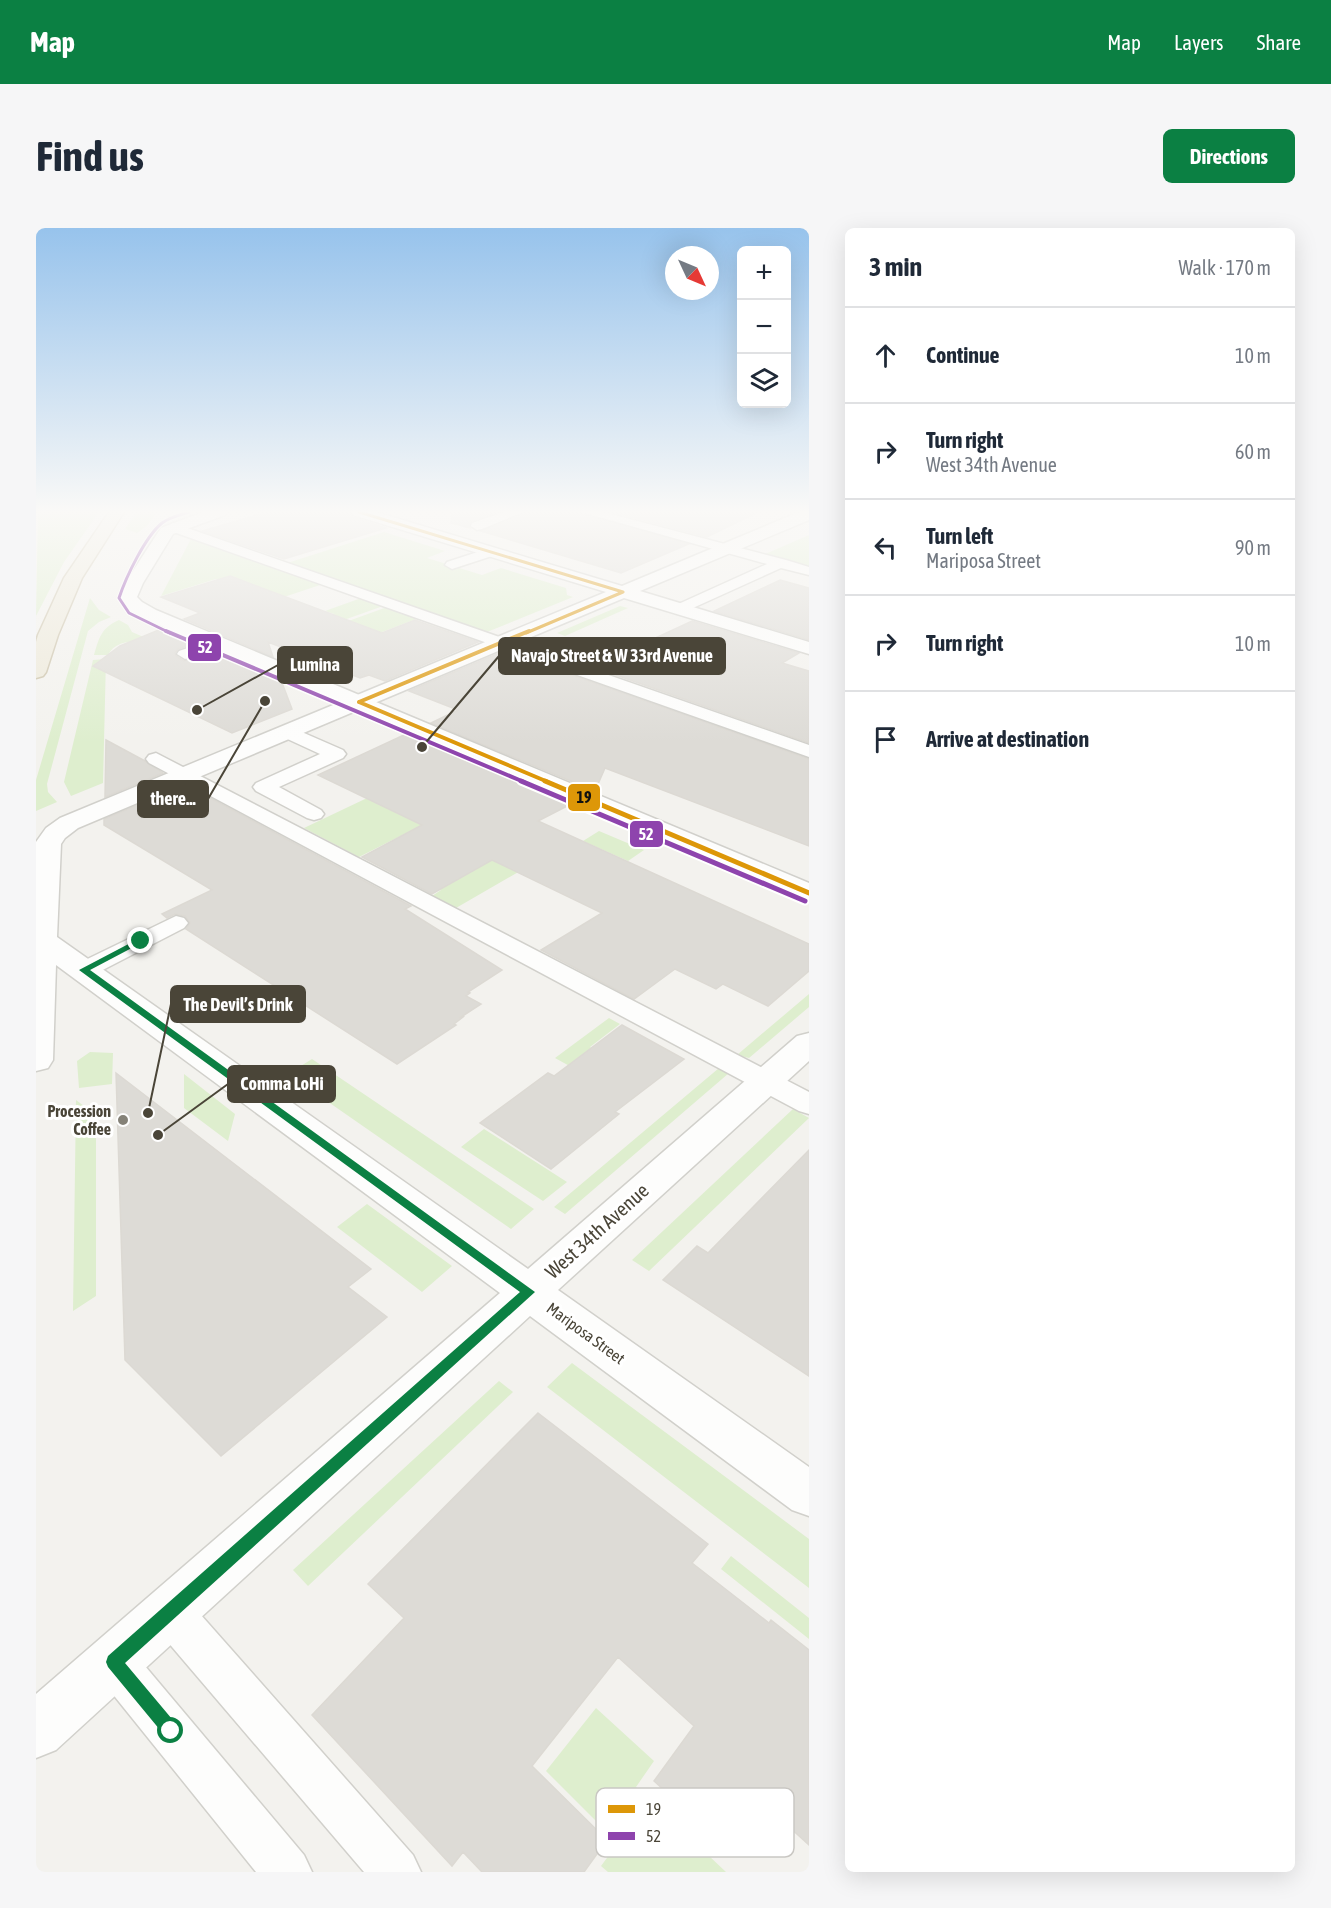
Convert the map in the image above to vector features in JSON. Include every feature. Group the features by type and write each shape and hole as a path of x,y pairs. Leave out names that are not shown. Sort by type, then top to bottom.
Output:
{"highway":[{"path":"36,672 48,635 68,589"}],"street":[{"path":"132,589 128,597 135,606 145,612 809,893"},
{"path":"612,589 809,648"},
{"path":"36,1060 48,844 56,833 69,824 631,589"},
{"name":"Mariposa Street","path":"42,940 809,1494"},
{"name":"West 34th Avenue","path":"36,1730 809,1043"}],"lane":[{"path":"348,589 809,751"},
{"path":"679,609 724,589"},
{"path":"184,654 217,643"},
{"path":"288,732 336,754 263,787 314,814"},
{"path":"156,759 809,1104"},
{"path":"84,970 176,923"},
{"path":"170,1612 396,1872"},
{"path":"114,1662 288,1872"}],"green space":[{"path":"37,589 50,589 36,616"},
{"path":"165,589 185,589 161,596"},
{"path":"243,589 309,589 275,600"},
{"path":"360,589 566,589 567,595 573,597 487,632"},
{"path":"364,597 386,605 341,621 329,616 334,614 325,611"},
{"path":"90,598 99,610 111,617 99,622 88,631 47,784 48,792 57,802 36,811 36,780"},
{"path":"620,606 628,608 565,636 557,633"},
{"path":"387,607 419,618 319,656 288,643"},
{"path":"119,620 128,625 132,632 155,642 122,643 108,655 94,655 102,634 108,626"},
{"path":"106,659 103,783 71,796 64,782 93,660"},
{"path":"386,789 430,821 359,857 304,828"},
{"path":"599,831 644,850 628,861 583,841"},
{"path":"497,846 534,863 456,908 432,896 441,890 428,884"},
{"path":"809,994 809,1007 749,1058 737,1055"},
{"path":"609,1018 620,1024 590,1047 607,1057 584,1074 555,1058"},
{"path":"90,1052 113,1053 112,1084 79,1088 77,1061"},
{"path":"312,1059 534,1209 511,1229 288,1074"},
{"path":"719,1068 729,1073 565,1214 554,1207"},
{"path":"184,1074 235,1114 228,1141 184,1108"},
{"path":"76,1100 96,1115 96,1296 73,1311"},
{"path":"793,1109 809,1118 649,1271 632,1260"},
{"path":"484,1129 567,1182 543,1201 461,1147"},
{"path":"367,1204 452,1266 422,1292 337,1227"},
{"path":"572,1363 809,1539 809,1588 547,1387"},
{"path":"499,1381 513,1392 308,1586 293,1570"},
{"path":"731,1556 809,1618 809,1639 721,1569"},
{"path":"596,1708 654,1761 637,1788 596,1788 596,1821 546,1771"},
{"path":"608,1857 710,1857 726,1872 608,1872 601,1866"}],"building":[{"path":"188,589 264,589 382,633 415,620 478,642 385,681 369,675 360,678 268,642 273,657 184,619 200,613 161,597"},
{"path":"761,589 809,589 809,640 714,611"},
{"path":"692,621 799,653 782,663 809,671 809,743 593,667"},
{"path":"161,629 195,643 178,649 175,653 184,661 215,651 281,680 292,709 232,733 93,666 120,646"},
{"path":"504,651 809,759 809,846 605,768 595,791 431,723 458,710 409,691"},
{"path":"408,733 573,803 538,821 809,944 809,971 768,1006 723,984 716,989 675,969 634,999 541,950 602,913 492,860 432,894 362,857 422,825 318,775"},
{"path":"106,740 145,761 163,773 105,797"},
{"path":"186,785 411,906 405,909 502,970 468,992 470,993 466,996 481,1004 461,1017 463,1017 454,1024 456,1025 397,1064 186,929 190,923 185,916 175,914 167,918 162,914 212,890 104,825 104,819"},
{"path":"622,1025 684,1059 615,1112 619,1114 551,1169 480,1123 548,1073 554,1076"},
{"path":"116,1073 371,1269 348,1287 387,1317 221,1456 125,1360"},
{"path":"809,1150 809,1376 663,1280 697,1246 708,1253"},
{"path":"538,1413 708,1544 692,1563 769,1623 771,1620 809,1650 809,1845 794,1831 794,1788 662,1788 654,1781 694,1726 618,1657 532,1766 596,1829 596,1855 584,1872 482,1872 463,1852 452,1866 312,1715 404,1618 368,1584"}],"transit line":[{"name":"52","path":"122,589 119,598 129,613 145,622 805,901"},
{"name":"19","path":"612,589 623,592"},
{"name":"19","path":"359,702 623,592"},
{"name":"19","path":"359,702 809,893"}],"place":[{"name":"there...","path":"265,701"},
{"name":"Lumina","path":"197,710"},
{"name":"Navajo Street & W 33rd Avenue","path":"422,747"},
{"name":"The Devil’s Drink","path":"148,1113"},
{"name":"Procession Coffee","path":"123,1120"},
{"name":"Comma LoHi","path":"158,1135"}],"route":[{"path":"141,941 84,970 529,1292 114,1662 171,1731"}]}
